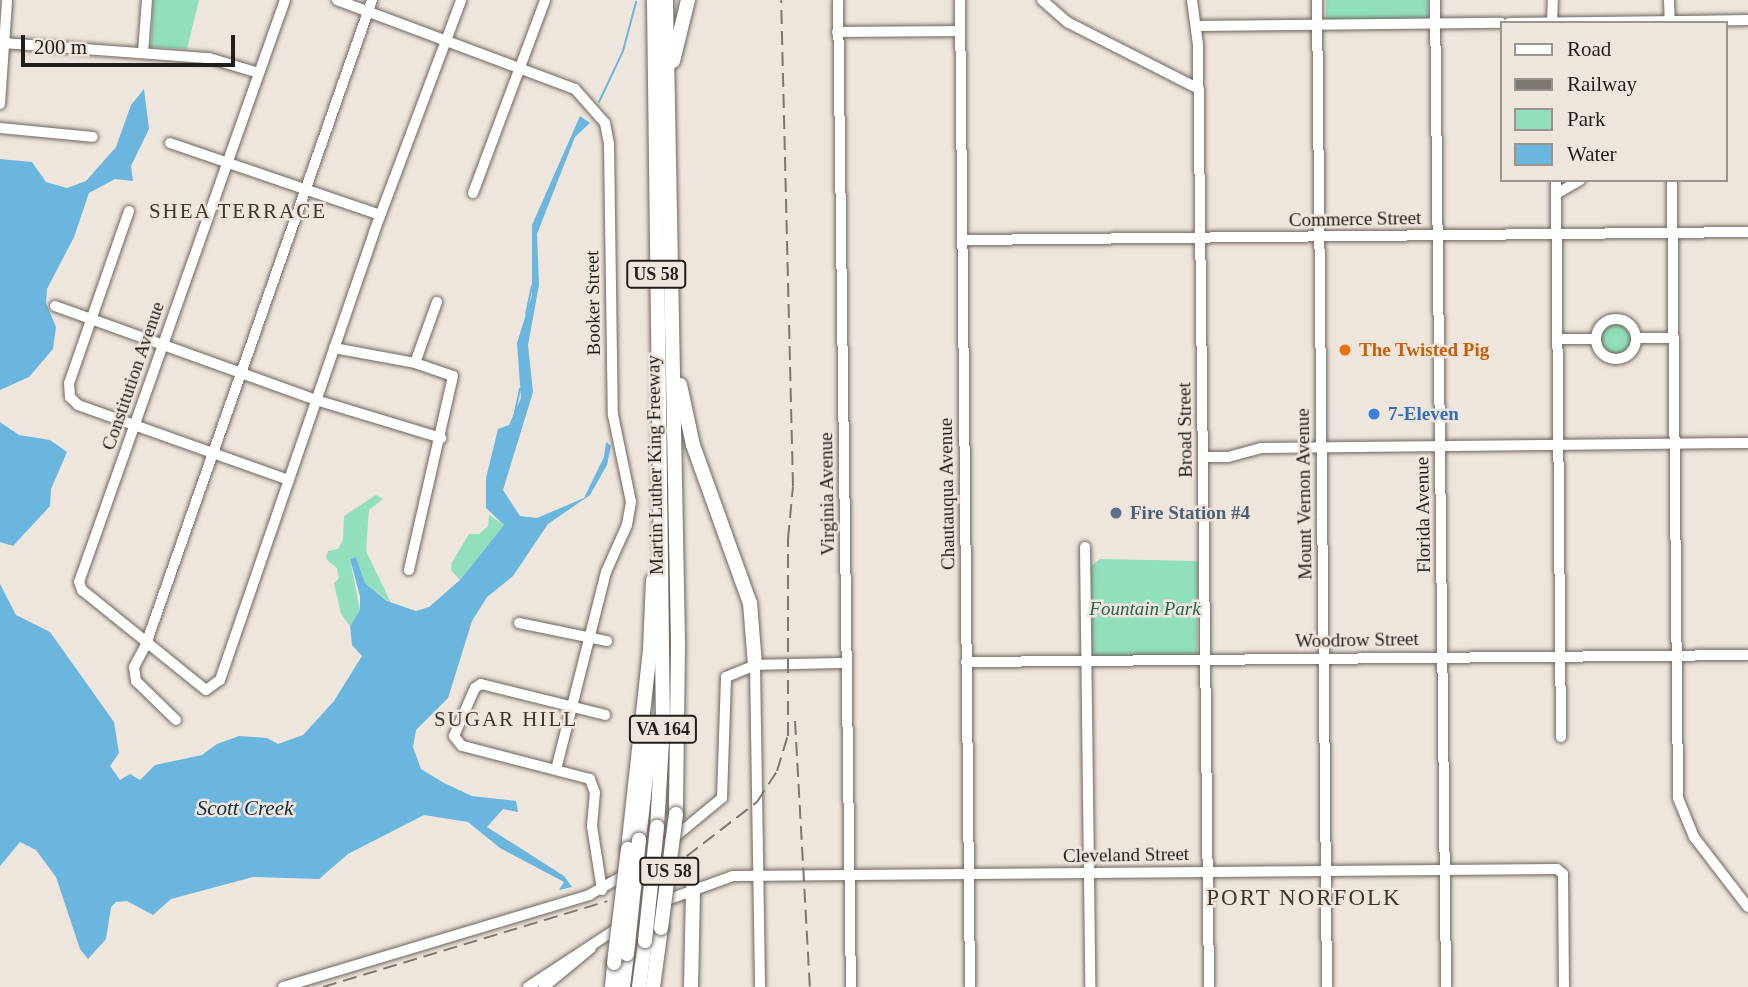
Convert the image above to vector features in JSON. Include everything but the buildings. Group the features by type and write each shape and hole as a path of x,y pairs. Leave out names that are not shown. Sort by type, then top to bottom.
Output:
{"highway":[{"name":"Martin Luther King Freeway","path":"652,0 658,534 662,630"},
{"name":"Martin Luther King Freeway","path":"662,929 676,814 678,656 666,0"},
{"name":"US 58","path":"668,104 688,0"},
{"path":"672,338 693,444 750,603 755,665"},
{"path":"633,845 658,534"},
{"name":"US 58","path":"623,987 621,958 633,845 662,630"},
{"name":"VA 164","path":"639,987 662,760 662,630"},
{"path":"691,987 693,888"},
{"name":"US 58","path":"653,987 662,929"},
{"path":"661,987 662,929"},
{"path":"612,987 621,958"}],"street":[{"path":"0,104 7,0"},
{"path":"143,53 147,0"},
{"name":"Constitution Avenue","path":"285,0 134,425 80,586 201,689 213,687 222,674 289,480"},
{"name":"Booker Street","path":"337,0 520,66 582,93 605,123 609,144 611,388 631,502 589,640 556,770"},
{"path":"176,720 133,677 372,0"},
{"path":"129,211 68,389 78,405 289,480 380,215 461,0"},
{"path":"473,193 545,0"},
{"name":"Virginia Avenue","path":"838,0 851,987"},
{"name":"Chautauqua Avenue","path":"960,0 970,987"},
{"path":"1042,0 1067,22 1199,89"},
{"name":"Broad Street","path":"1192,0 1197,26 1199,89 1209,987"},
{"name":"Mount Vernon Avenue","path":"1317,0 1327,987"},
{"name":"Florida Avenue","path":"1435,0 1446,987"},
{"path":"1552,21 1553,0"},
{"path":"1669,0 1670,21"},
{"path":"1709,21 1748,20"},
{"path":"1197,26 1500,23"},
{"path":"837,32 960,31"},
{"path":"4,43 221,60 259,73"},
{"path":"0,128 93,137"},
{"path":"170,144 380,215"},
{"path":"1556,182 1561,737"},
{"path":"1556,194 1577,182"},
{"path":"1672,182 1680,806 1694,838 1748,907"},
{"name":"Commerce Street","path":"962,240 1748,232"},
{"path":"415,363 437,302"},
{"path":"55,306 316,400 441,438"},
{"path":"1616,320 1631,325 1638,338 1632,352 1617,357 1601,352 1595,339 1601,326 1616,320"},
{"path":"1638,338 1674,338"},
{"path":"1558,339 1595,339"},
{"path":"334,348 415,363 453,376 409,570"},
{"path":"1203,457 1228,457 1261,448 1748,443"},
{"path":"1085,547 1090,987"},
{"path":"519,623 589,640 607,640"},
{"name":"Woodrow Street","path":"966,662 1748,655"},
{"path":"283,987 602,890 722,798 722,684 732,672 755,665 846,663"},
{"path":"755,665 760,987"},
{"path":"602,890 592,826 594,784 455,740 463,710 478,685 605,715"},
{"name":"Cleveland Street","path":"590,948 653,905 693,888 758,875 1560,870 1564,987"},
{"path":"528,987 576,952 590,948"},
{"path":"544,987 590,948"}],"green space":[{"path":"153,0 199,0 187,49 151,47"},
{"path":"1326,0 1428,0 1428,22 1326,22"},
{"path":"1616,323 1627,328 1632,339 1627,350 1616,355 1605,350 1600,339 1605,328"},
{"path":"376,495 383,499 369,510 366,551 391,603 365,583 356,557 350,559 360,610 350,626 341,614 334,583 339,578 337,568 326,559 328,551 338,549 343,540 344,516"},
{"path":"489,515 504,525 460,580 451,570 452,562 469,534 479,534 488,526"},
{"name":"Fountain Park","path":"1100,559 1198,561 1197,656 1092,657 1091,566"}],"water":[{"path":"144,89 149,129 131,166 133,181 115,179 89,193 74,237 47,289 46,303 56,327 53,349 29,377 0,390 0,159 32,162 46,182 67,188 86,181 116,147 131,105"},
{"name":"Scott Creek","path":"580,116 590,123 575,137 537,234 539,285 528,345 533,392 503,490 520,516 537,518 584,498 604,457 606,442 611,446 607,465 590,495 548,524 513,576 487,597 472,621 448,698 416,730 413,747 421,769 444,783 472,796 516,801 518,812 503,809 487,827 564,876 572,887 559,890 564,882 500,848 468,822 424,815 348,854 319,879 253,877 171,899 153,915 127,901 116,902 111,907 106,939 88,959 80,949 56,877 36,850 20,842 0,866 0,584 16,615 50,632 114,722 119,753 110,766 120,780 130,774 140,780 155,765 202,755 217,744 239,736 267,738 278,744 303,735 334,701 362,656 352,645 350,626 360,610 360,596 350,559 356,557 365,583 387,601 416,611 429,607 460,580 504,525 486,508 486,478 498,429 509,425 521,398 517,343 532,295 532,225"},
{"path":"0,422 19,435 50,440 67,452 51,489 50,506 13,546 0,542"}],"waterway":[{"path":"599,102 623,51 636,2"},
{"path":"526,314 532,286"},
{"path":"514,417 520,389"}],"railway":[{"path":"670,869 757,802 777,771 788,736 788,539 793,486 781,0"},
{"path":"795,721 810,987"},
{"path":"323,987 607,901"}],"place":[{"name":"The Twisted Pig","path":"1345,350"},
{"name":"7-Eleven","path":"1374,414"},
{"name":"Fire Station #4","path":"1116,513"}],"district":[{"name":"SHEA TERRACE","path":"238,211"},
{"name":"SUGAR HILL","path":"506,719"},
{"name":"PORT NORFOLK","path":"1304,898"}]}
